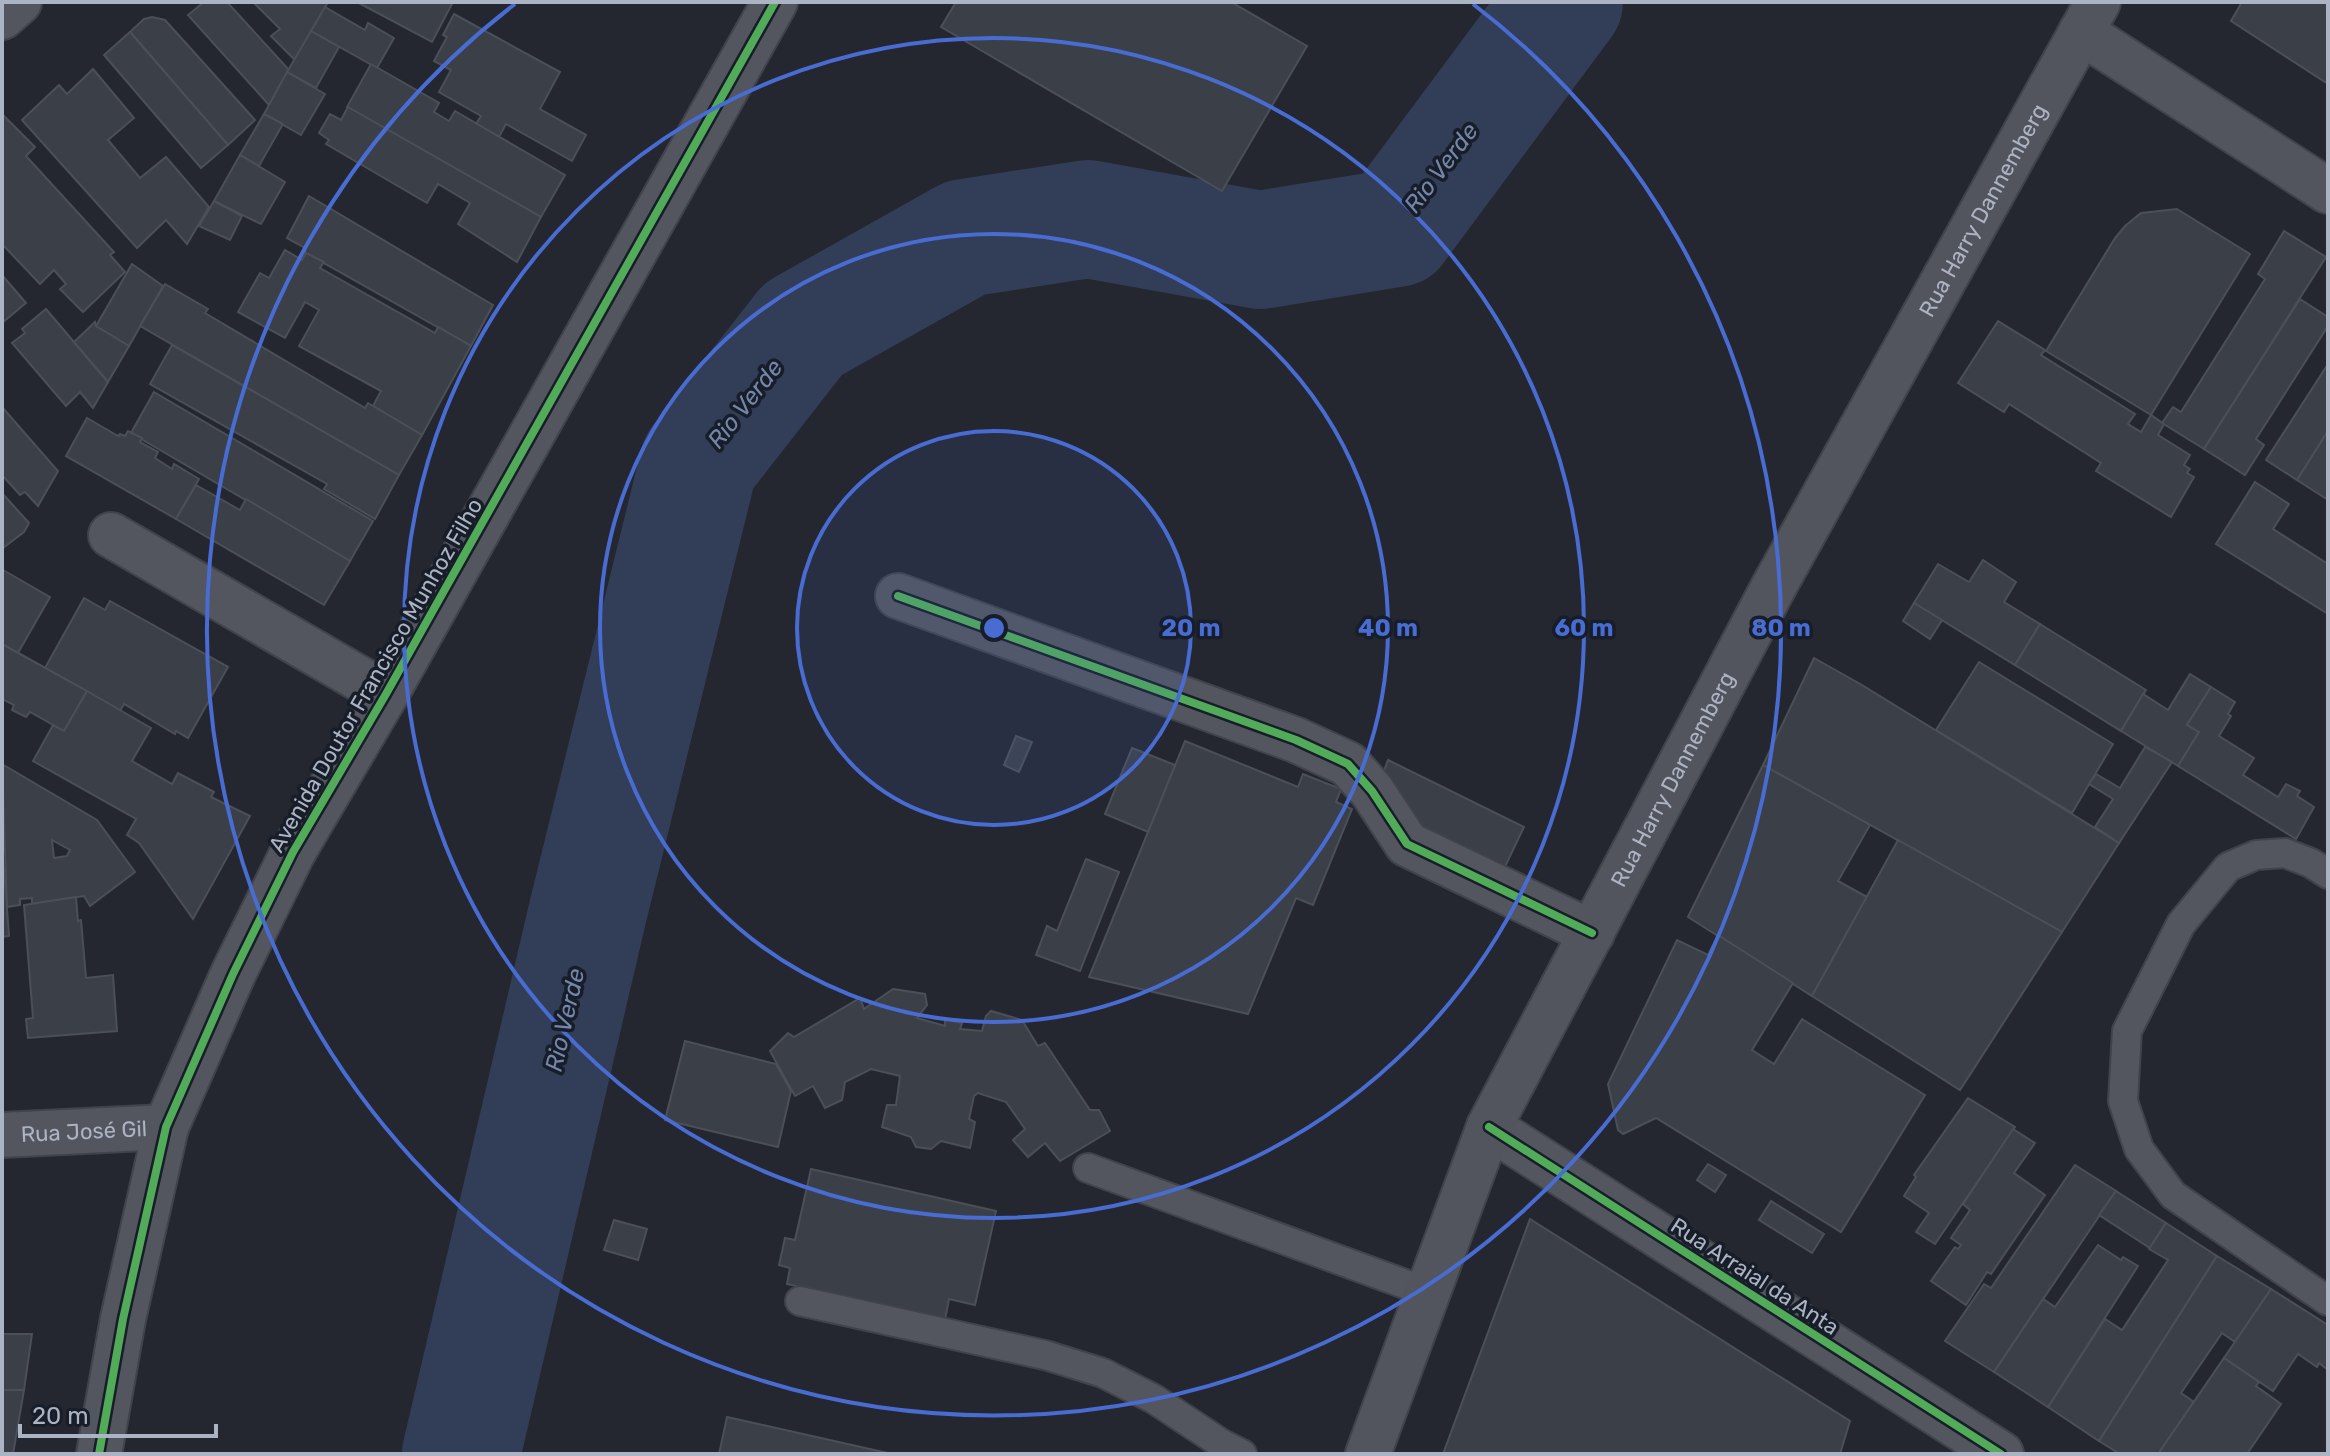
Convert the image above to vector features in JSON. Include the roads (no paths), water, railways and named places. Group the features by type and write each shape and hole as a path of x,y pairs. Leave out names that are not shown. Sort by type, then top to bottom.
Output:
{"main road":[{"path":"2089,17 2328,191"},
{"name":"Rua Harry Dannemberg","path":"1368,1454 1489,1127 1773,588 2089,17"}],"street":[{"path":"2,17 19,2"},
{"name":"Avenida Doutor Francisco Munhoz Filho","path":"99,1454 123,1319 166,1127 233,974 293,852 386,694 775,2"},
{"path":"111,535 386,694"},
{"path":"898,596 1296,740 1348,764 1372,791 1407,844 1592,933"},
{"name":"Rua José Gil","path":"2,1135 166,1127"},
{"name":"Rua Arraial da Anta","path":"1489,1127 2001,1454"}],"lane":[{"path":"2328,874 2311,863 2285,853 2256,855 2228,867 2181,924 2127,1031 2123,1101 2139,1149 2173,1195 2328,1301"},
{"path":"1088,1168 1427,1292"},
{"path":"800,1301 1045,1355 1103,1373 1154,1399 1242,1454"}],"waterway":[{"name":"Rio Verde","path":"461,1454 588,911 699,462 803,329 965,238 1088,219 1260,250 1396,228 1564,2"}]}
